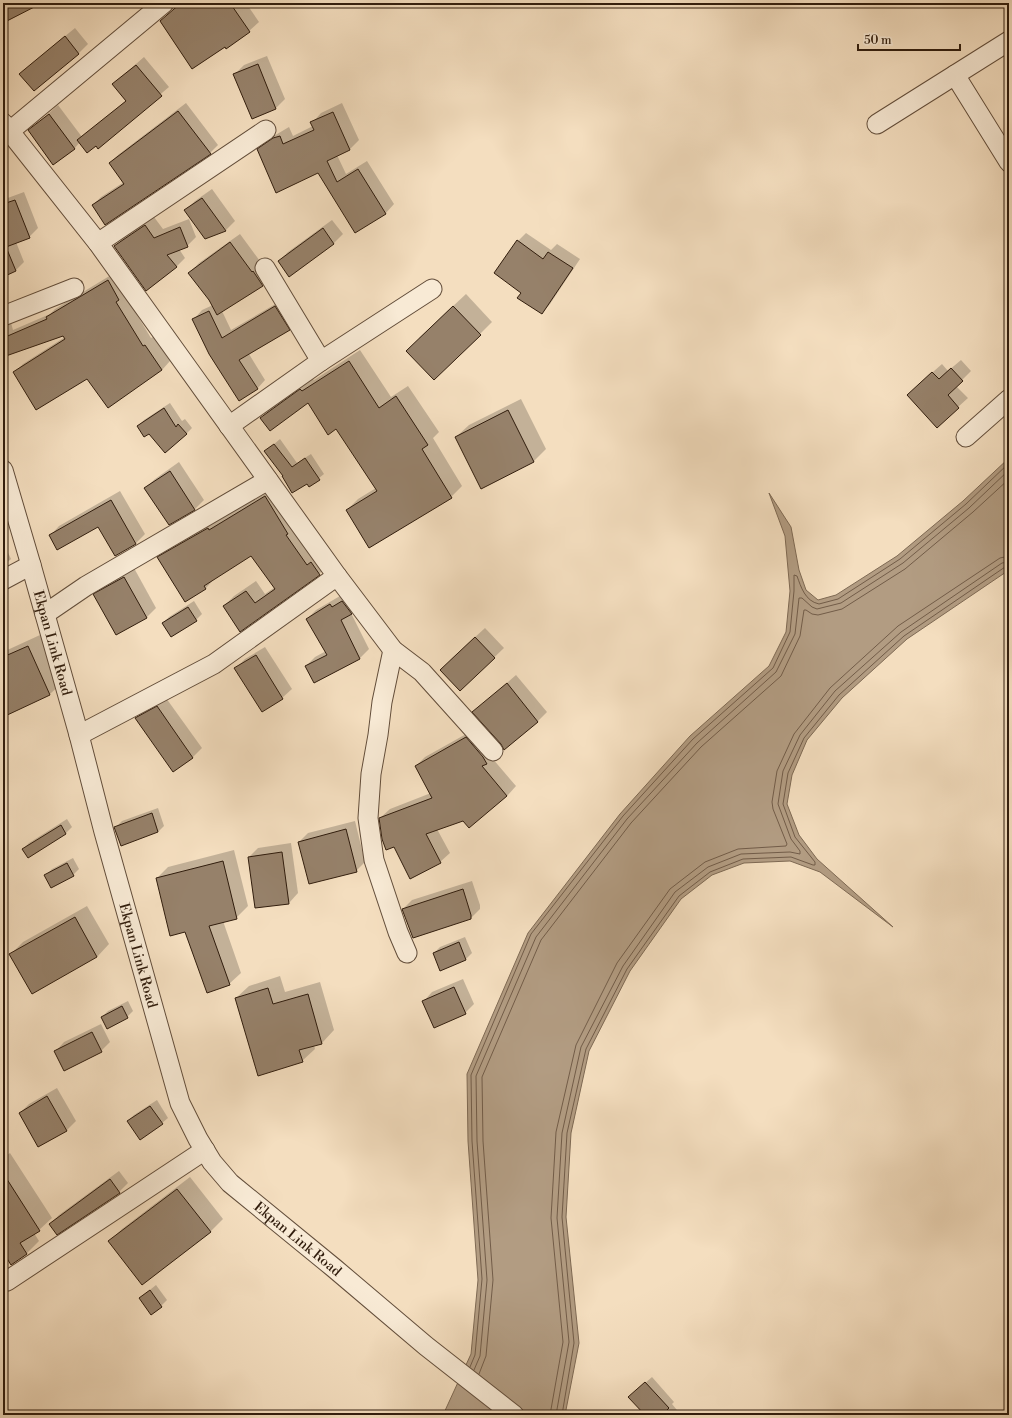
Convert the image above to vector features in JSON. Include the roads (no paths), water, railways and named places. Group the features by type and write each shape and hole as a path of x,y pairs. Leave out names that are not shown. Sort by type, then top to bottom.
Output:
{"street":[{"path":"161,4 6,127 98,243 337,576 393,650 422,672 493,751"},
{"path":"877,124 1009,41"},
{"path":"955,75 1009,162"},
{"path":"98,243 266,130"},
{"path":"265,268 321,361"},
{"path":"3,316 74,288"},
{"path":"229,426 321,361 432,289"},
{"path":"966,437 1009,399"},
{"name":"Ekpan Link Road","path":"3,470 8,506 31,565 180,1103 205,1150 212,1162 230,1183 426,1346 514,1415"},
{"path":"45,614 86,586 268,480"},
{"path":"3,580 31,565"},
{"path":"79,734 214,664 337,576"},
{"path":"393,650 382,702 371,774 368,818 374,860 398,932 407,953"},
{"path":"3,1278 6,1281 205,1150"}],"water":[{"path":"1009,458 1009,570 907,639 842,698 807,740 792,775 787,804 799,835 817,859 893,927 820,872 790,861 744,863 712,875 681,899 630,971 589,1051 571,1133 566,1217 579,1343 565,1415 443,1415 471,1354 478,1280 468,1141 467,1074 528,933 620,814 690,736 769,666 786,632 790,591 785,536 769,493 791,527 799,570 806,590 818,600 836,595 897,556 963,501"}]}
